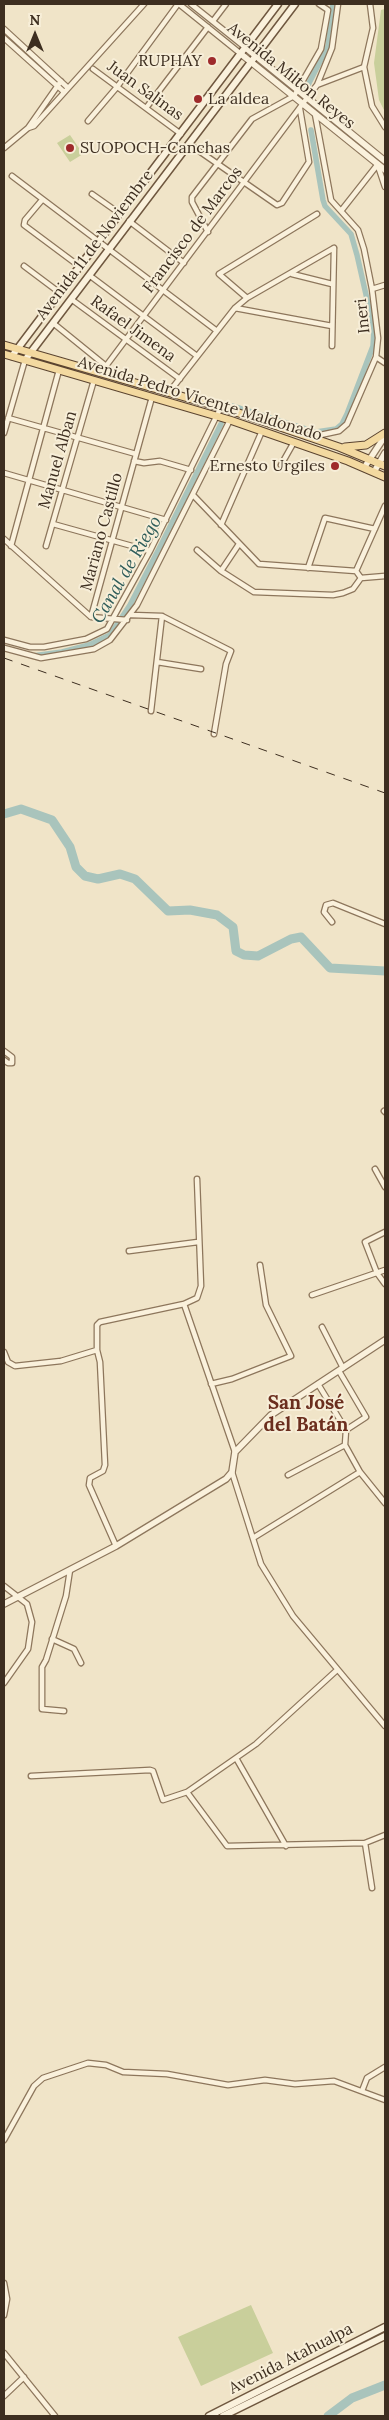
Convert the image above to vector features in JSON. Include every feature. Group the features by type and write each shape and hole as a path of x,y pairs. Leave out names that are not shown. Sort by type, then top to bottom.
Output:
{"main road":[{"name":"Avenida 11 de Noviembre","path":"12,356 278,4"},
{"name":"Avenida 11 de Noviembre","path":"25,360 295,4"},
{"name":"Avenida Pedro Vicente Maldonado","path":"4,345 30,353 106,369 310,437 382,464"},
{"name":"Avenida Pedro Vicente Maldonado","path":"4,354 230,420 385,477"},
{"path":"339,447 366,445 385,434"},
{"name":"Avenida Atahualpa","path":"209,2416 385,2327"},
{"name":"Avenida Atahualpa","path":"223,2416 385,2336"},
{"path":"296,2372 300,2379"}],"street":[{"path":"28,128 34,126 63,91 144,4"},
{"path":"88,122 117,87 178,4"},
{"name":"Avenida Milton Reyes","path":"178,4 208,27 244,51 256,56 308,96 385,161"},
{"name":"Avenida Milton Reyes","path":"191,4 213,21 244,51 251,62 294,96 302,107 315,112 385,170"},
{"path":"213,21 226,4"},
{"path":"319,4 328,10"},
{"path":"208,232 192,202 192,197 252,119 294,96 321,48 329,4"},
{"path":"317,86 332,48 338,4"},
{"path":"370,4 373,28 364,67 372,106 385,127"},
{"path":"146,108 208,27"},
{"path":"4,29 67,87"},
{"path":"4,38 63,91"},
{"path":"317,86 364,67"},
{"name":"Juan Salinas","path":"93,70 181,134"},
{"path":"4,148 28,128 61,81"},
{"name":"Francisco de Marcos","path":"106,369 163,290 317,86"},
{"name":"Juan Salinas","path":"189,144 244,184 277,205 282,203 309,162 302,107"},
{"name":"Ineri","path":"310,437 343,429 376,357 378,338 372,290 358,230 331,200 329,195 315,112"},
{"path":"378,164 385,187"},
{"path":"341,211 378,164"},
{"path":"12,176 217,331"},
{"path":"92,194 119,214"},
{"path":"42,200 25,220 24,225 79,266"},
{"path":"247,298 219,274 317,214"},
{"path":"129,221 184,263"},
{"path":"170,391 235,308 247,298 292,274 334,248 332,346"},
{"path":"24,266 60,293"},
{"path":"292,274 332,284"},
{"path":"89,275 197,356"},
{"path":"372,290 385,285"},
{"name":"Rafael Jimena","path":"71,299 125,341 180,379"},
{"path":"235,308 332,326"},
{"path":"53,323 106,369"},
{"path":"376,357 385,361"},
{"path":"4,433 25,360"},
{"path":"11,546 59,370"},
{"name":"Manuel Alban","path":"46,546 94,380"},
{"name":"Mariano Castillo","path":"91,617 152,397"},
{"path":"4,640 30,648 62,644 97,635 107,628 115,619 221,407"},
{"path":"8,418 136,454"},
{"path":"4,648 41,658 94,649 110,640 127,618 163,556 230,420"},
{"path":"221,524 262,431"},
{"path":"364,468 385,434"},
{"path":"281,465 294,442"},
{"path":"374,472 382,464 385,453"},
{"path":"134,461 144,463 160,461 191,470"},
{"path":"4,473 166,520"},
{"path":"193,495 261,565 356,571"},
{"path":"356,571 385,506"},
{"path":"308,568 325,518 375,529"},
{"path":"52,524 150,551"},
{"path":"4,539 91,617 115,619 162,616 231,651 226,664 214,734"},
{"path":"221,572 239,544"},
{"path":"197,550 221,572 254,592 333,595 352,589 361,578 385,576"},
{"path":"356,571 361,578"},
{"path":"152,712 162,616"},
{"path":"157,662 201,669"},
{"path":"332,922 324,912 326,906 333,903 385,924"},
{"path":"4,1051 12,1057 12,1063 4,1060"},
{"path":"375,1169 385,1186"},
{"path":"116,1546 89,1485 90,1478 103,1471 105,1465 97,1325 100,1322 184,1304 197,1298 201,1286 197,1179"},
{"path":"385,1232 365,1242 378,1273 385,1284"},
{"path":"129,1251 198,1242"},
{"path":"211,1384 232,1379 291,1356 266,1305 260,1265"},
{"path":"312,1295 385,1270"},
{"path":"184,1304 234,1452 232,1472 261,1564 293,1616 385,1726"},
{"path":"322,1326 341,1369 366,1417 346,1430"},
{"path":"234,1452 271,1415 385,1340"},
{"path":"4,1352 8,1362 15,1366 61,1361 98,1350"},
{"path":"318,1384 346,1430 346,1445 360,1472 385,1503"},
{"path":"288,1475 346,1445"},
{"path":"4,1604 116,1546 226,1479 232,1472"},
{"path":"253,1538 360,1472"},
{"path":"64,1711 42,1708 42,1668 66,1596 70,1570"},
{"path":"4,1586 20,1596 28,1604 31,1633 28,1649 4,1683"},
{"path":"52,1639 74,1649 81,1663"},
{"path":"31,1776 150,1770 153,1772 161,1799 165,1800 187,1792 256,1744 337,1670"},
{"path":"236,1758 286,1846"},
{"path":"187,1792 227,1846 365,1843 385,1835"},
{"path":"365,1843 372,1888"},
{"path":"4,2140 34,2086 43,2078 88,2063 106,2065 123,2072 166,2074 228,2086 264,2080 295,2084 334,2081 362,2091 374,2098 385,2100"},
{"path":"362,2091 367,2078 385,2068"},
{"path":"4,2283 7,2299 4,2315"},
{"path":"4,2353 55,2416"},
{"path":"4,2396 24,2377"}],"green space":[{"path":"385,9 385,112 379,100 374,63 381,10"},
{"name":"SUOPOCH-Canchas","path":"70,135 83,154 70,162 57,143"},
{"path":"251,2305 273,2353 201,2386 178,2337"}],"waterway":[{"name":"Canal de Riego","path":"307,87 328,46 333,4"},
{"name":"Canal de Riego","path":"233,406 316,432 336,429 342,424 347,414 373,346 374,330 351,234 325,206 311,130"},
{"name":"Canal de Riego","path":"32,656 62,652 89,645 110,635 130,605 221,424"},
{"path":"4,814 21,809 52,820 70,847 76,867 85,876 98,879 120,874 135,879 168,911 190,910 217,915 233,927 236,951 244,955 258,956 291,939 301,937 330,968 385,971"},
{"path":"328,2416 352,2398 385,2385"}],"railway":[{"path":"4,658 385,793"}],"place":[{"name":"RUPHAY","path":"212,61"},
{"name":"La aldea","path":"198,99"},
{"name":"SUOPOCH-Canchas","path":"70,148"},
{"name":"Ernesto Urgiles","path":"335,466"}],"district":[{"name":"San José del Batán","path":"306,1415"}]}
